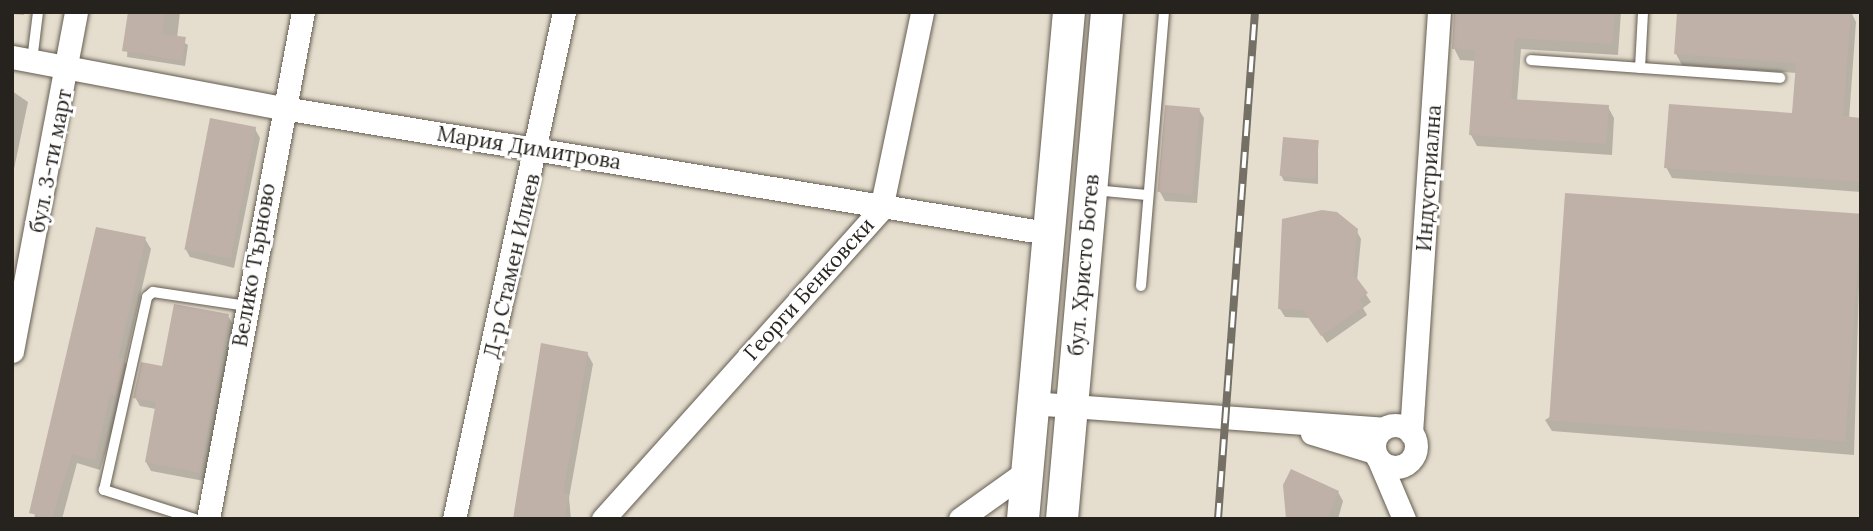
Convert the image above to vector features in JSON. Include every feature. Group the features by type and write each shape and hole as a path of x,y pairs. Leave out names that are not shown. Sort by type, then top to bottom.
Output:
{"main road":[{"name":"бул. Христо Ботев","path":"1023,519 1069,12"},
{"name":"бул. Христо Ботев","path":"1062,519 1107,12"}],"street":[{"name":"бул. 3-ти март","path":"12,351 15,325 69,69 76,12"},
{"name":"Велико Търново","path":"208,519 303,12"},
{"name":"Д-р Стамен Илиев","path":"454,519 538,149 564,12"},
{"name":"Георги Бенковски","path":"603,519 881,209 922,12"},
{"name":"Индустриална","path":"1395,429 1418,343 1439,12"},
{"name":"Мария Димитрова","path":"22,59 283,108 881,209 1047,233"},
{"path":"1032,402 1395,429"},
{"path":"1269,420 1377,456 1396,468 1412,459"},
{"path":"1377,456 1395,429"},
{"path":"1395,429 1412,459 1405,519"},
{"path":"1377,456 1405,519"},
{"path":"960,519 1027,471"}],"lane":[{"path":"22,59 38,12"},
{"path":"1141,286 1164,12"},
{"path":"1640,68 1643,12"},
{"path":"1531,61 1780,78"},
{"path":"1091,189 1147,195"},
{"path":"195,519 104,490 147,297 153,292 247,306"}],"building":[{"path":"128,12 165,12 162,34 186,37 182,61 122,51"},
{"path":"1454,12 1615,12 1612,44 1515,38 1511,99 1609,105 1606,144 1469,135 1475,50 1452,49"},
{"path":"1677,12 1851,12 1843,116 1861,118 1861,182 1664,168 1669,104 1792,113 1796,63 1674,54"},
{"path":"1165,105 1200,108 1192,195 1157,192"},
{"path":"210,118 256,127 231,259 184,250"},
{"path":"1283,137 1319,140 1315,179 1280,176"},
{"path":"1565,193 1861,214 1845,441 1549,420"},
{"path":"1322,210 1337,212 1358,229 1353,273 1368,293 1359,299 1364,306 1321,336 1303,310 1278,309 1282,219"},
{"path":"96,227 146,237 118,358 125,359 117,395 110,394 95,460 72,454 52,519 29,513"},
{"path":"174,304 229,314 200,473 145,462 156,402 133,398 141,362 162,366"},
{"path":"541,343 588,352 563,493 569,494 564,519 513,519"},
{"path":"1291,469 1339,491 1327,519 1286,519 1283,485"}],"railway":[{"path":"1218,519 1255,12"}]}
